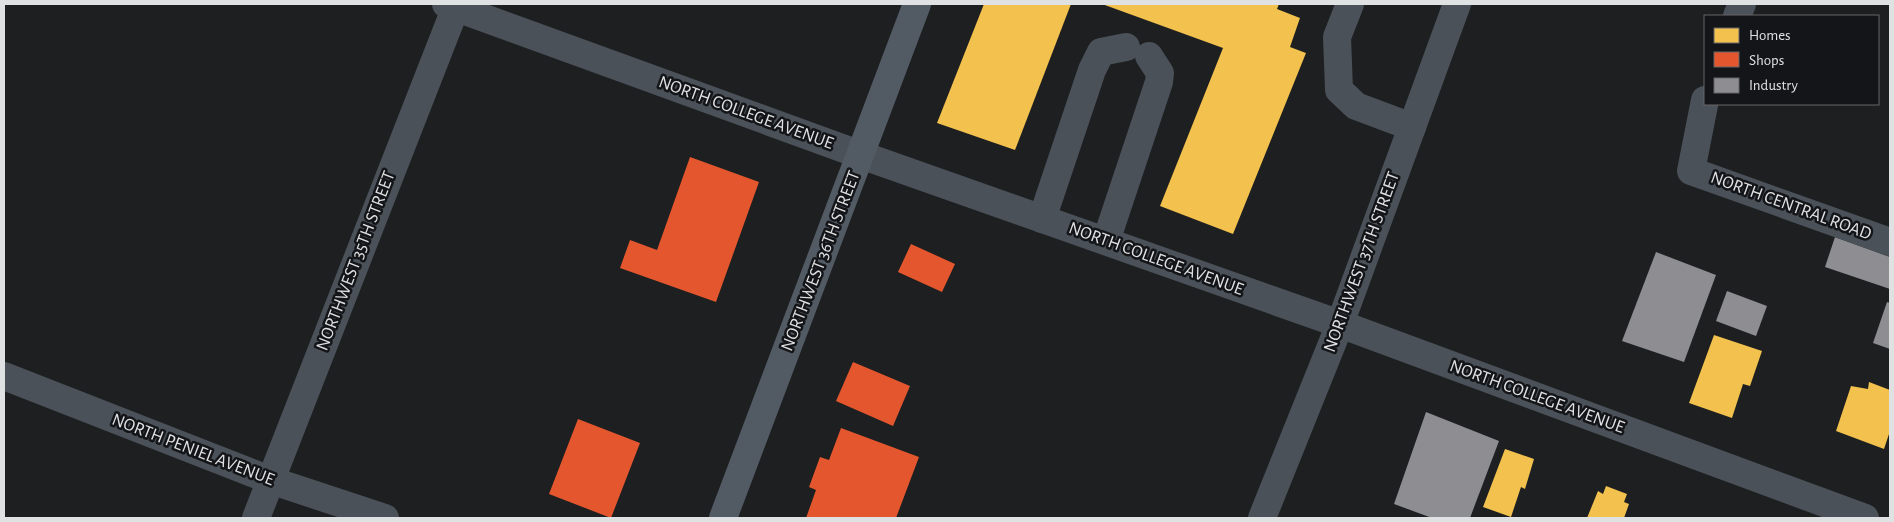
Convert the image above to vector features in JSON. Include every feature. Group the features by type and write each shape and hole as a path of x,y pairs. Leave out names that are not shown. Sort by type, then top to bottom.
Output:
{"main road":[{"name":"NORTHWEST 36TH STREET","path":"723,518 917,4"}],"street":[{"path":"1350,4 1337,38 1339,90 1356,106 1412,127"},
{"name":"NORTHWEST 37TH STREET","path":"1262,518 1340,324 1457,4"},
{"name":"NORTH COLLEGE AVENUE","path":"453,5 861,155 1340,324 1865,518"},
{"name":"NORTHWEST 35TH STREET","path":"256,518 453,5"},
{"path":"1042,219 1092,70 1101,52 1138,52 1160,73 1159,82 1106,241"},
{"name":"NORTH CENTRAL ROAD","path":"1704,105 1691,171 1890,242"},
{"name":"NORTH PENIEL AVENUE","path":"4,376 270,480 385,518"}],"building: Homes":[{"path":"984,4 1071,4 1015,150 937,123"},
{"path":"1102,4 1279,4 1277,9 1300,18 1290,47 1306,53 1233,234 1160,206 1223,48"},
{"path":"1714,335 1762,351 1750,386 1743,384 1732,418 1689,403"},
{"path":"1869,382 1890,390 1890,431 1884,449 1836,431 1851,386 1868,389"},
{"path":"1505,449 1534,459 1525,489 1521,487 1511,517 1483,507"},
{"path":"1606,486 1627,494 1624,502 1629,504 1624,518 1587,518 1598,491 1603,494"}],"building: Shops":[{"path":"690,157 759,182 716,302 620,268 630,240 657,250"},
{"path":"911,244 955,264 942,292 898,272"},
{"path":"853,362 910,386 893,426 836,401"},
{"path":"578,419 640,443 611,518 549,494"},
{"path":"841,428 919,457 896,518 806,518 816,490 809,487 820,457 829,460"}],"building: Industry":[{"path":"1835,237 1890,257 1890,289 1825,267"},
{"path":"1656,252 1716,275 1684,362 1622,341"},
{"path":"1727,291 1767,306 1756,336 1716,321"},
{"path":"1887,302 1890,303 1890,349 1873,343"},
{"path":"1426,412 1499,441 1470,518 1432,518 1394,504"}]}
